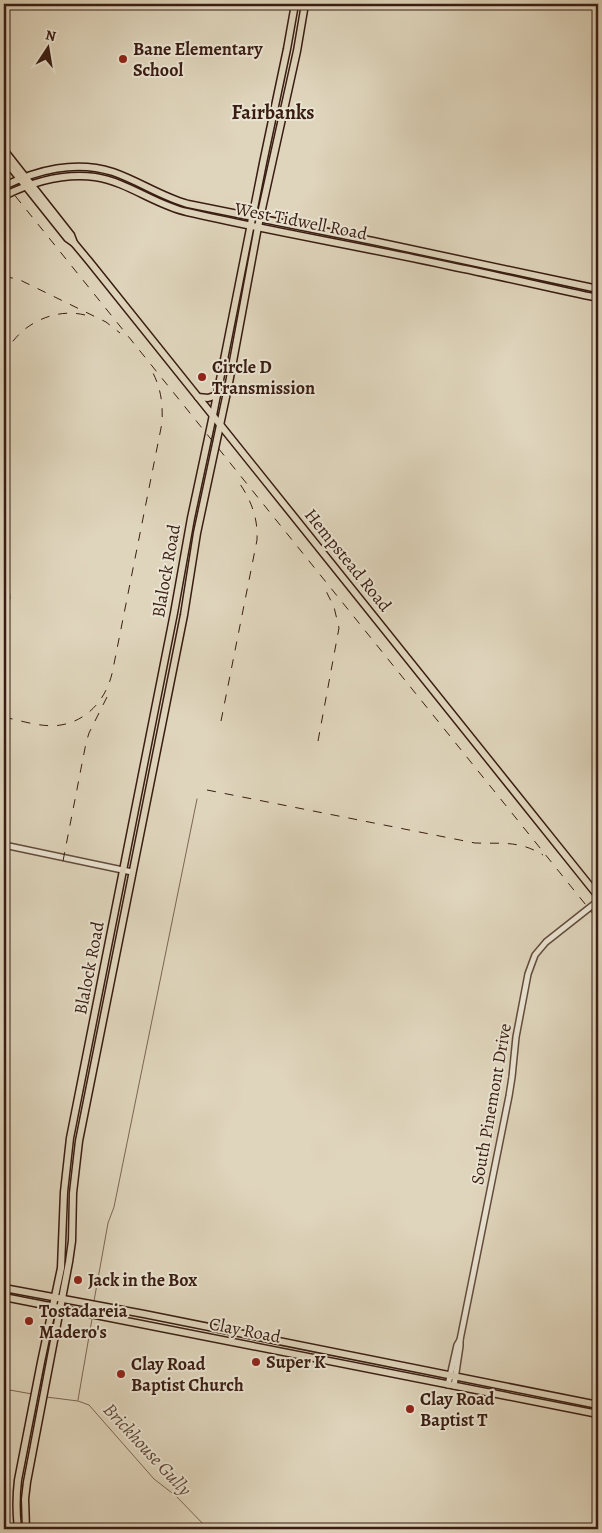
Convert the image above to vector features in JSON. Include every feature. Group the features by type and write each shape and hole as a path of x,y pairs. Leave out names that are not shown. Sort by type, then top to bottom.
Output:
{"main road":[{"name":"Blalock Road","path":"18,1529 16,1499 18,1480 61,1268 64,1192 70,1138 124,870 198,483 295,4"},
{"name":"Blalock Road","path":"26,1529 25,1499 27,1482 72,1241 73,1193 79,1141 184,615 195,549 258,227 305,4"},
{"path":"287,49 296,51"},
{"name":"Hempstead Road","path":"4,150 28,184 58,222 71,235 74,243 598,896"},
{"name":"Hempstead Road","path":"4,159 23,177"},
{"name":"West Tidwell Road","path":"4,186 23,177 50,170 74,167 100,169 114,173 166,197 182,202 598,289"},
{"name":"West Tidwell Road","path":"4,196 28,184 74,176 96,177 114,182 175,210 598,298"},
{"path":"139,193 142,185"},
{"path":"318,240 321,231"},
{"path":"377,242 377,251"},
{"path":"245,253 248,255 251,266"},
{"path":"431,262 432,254"},
{"path":"485,274 488,265"},
{"path":"585,296 587,287"},
{"path":"198,397 208,398 217,395"},
{"path":"216,442 225,439 234,442"},
{"path":"198,483 208,486"},
{"path":"186,548 195,549"},
{"path":"174,613 184,615"},
{"path":"138,792 148,794"},
{"path":"589,883 598,886"},
{"path":"113,922 122,924"},
{"path":"102,977 112,979"},
{"path":"91,1032 100,1034"},
{"path":"80,1088 89,1090"},
{"path":"70,1138 79,1141"},
{"path":"64,1192 73,1193"},
{"path":"63,1220 66,1238 72,1241"},
{"path":"62,1248 68,1252 69,1262"},
{"name":"Clay Road","path":"4,1288 598,1405"},
{"path":"7,1297 11,1289"},
{"name":"Clay Road","path":"7,1297 598,1414"},
{"path":"106,1317 108,1308"},
{"path":"41,1362 50,1364"},
{"path":"18,1480 27,1482"}],"street":[{"path":"4,845 132,872"},
{"name":"South Pinemont Drive","path":"451,1386 509,1096 516,1037 531,964 540,948 546,942 598,901"}],"waterway":[{"path":"94,1301 108,1223 114,1207 197,799"},
{"path":"78,1400 92,1319"},
{"name":"Brickhouse Gully","path":"4,1389 32,1394"},
{"name":"Brickhouse Gully","path":"46,1397 78,1401 89,1405 154,1479 176,1496 208,1529"}],"railway":[{"path":"4,182 598,920"},
{"path":"4,276 20,280 106,322 120,333"},
{"path":"4,357 17,336 37,321 61,314 85,315"},
{"path":"4,717 47,726 71,722 81,718 96,705 111,679 162,423 161,397 153,373"},
{"path":"221,721 257,540 253,511 248,497 240,484"},
{"path":"4,573 9,587 10,600 6,628"},
{"path":"318,741 339,628 334,607 324,587"},
{"path":"63,861 86,743 107,697"},
{"path":"207,790 475,843 518,845 543,855"}],"place":[{"name":"Bane Elementary School","path":"123,59"},
{"name":"Circle D Transmission","path":"202,377"},
{"name":"Jack in the Box","path":"78,1280"},
{"name":"Tostadareia Madero's","path":"29,1321"},
{"name":"Super K","path":"256,1362"},
{"name":"Clay Road Baptist Church","path":"121,1374"},
{"name":"Clay Road Baptist T","path":"410,1409"}],"district":[{"name":"Fairbanks","path":"273,112"}]}
